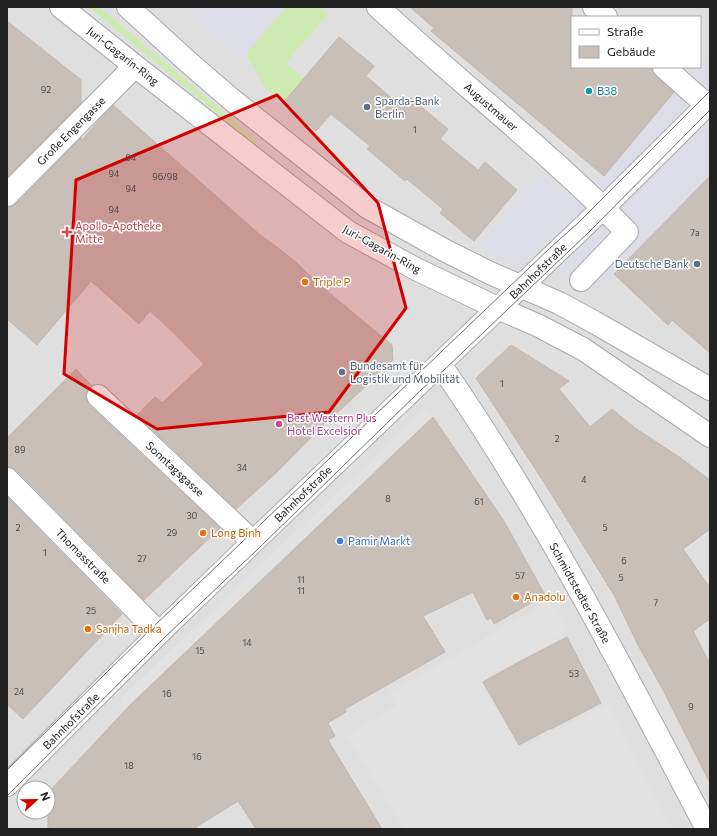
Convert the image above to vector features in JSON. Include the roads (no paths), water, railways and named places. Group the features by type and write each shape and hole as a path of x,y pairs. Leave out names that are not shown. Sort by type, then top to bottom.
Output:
{"street":[{"name":"Juri-Gagarin-Ring","path":"61,7 348,232 416,269 498,309 537,325 583,349 710,436"},
{"path":"128,7 231,99 367,207 444,250 490,273 559,303 710,389"},
{"path":"594,7 605,16"},
{"name":"Augustmauer","path":"388,10 424,49 586,190 603,208"},
{"name":"Große Engengasse","path":"7,195 136,66"},
{"path":"665,68 709,105"},
{"name":"Bahnhofstraße","path":"7,785 252,542 498,309 520,286 709,105"},
{"path":"582,280 627,232 603,208"},
{"name":"Schmidtstedter Straße","path":"440,364 520,487 561,556 707,829"},
{"name":"Sonntagsgasse","path":"98,396 252,542"},
{"name":"Thomasstraße","path":"7,479 159,633"}],"tram line":[{"path":"7,770 153,627 578,223 710,91"},
{"path":"7,796 164,638 259,548 423,388 444,370 589,232 710,110"}],"place":[{"name":"B38","path":"589,91"},
{"name":"Sparda-Bank Berlin","path":"367,107"},
{"name":"Apollo-Apotheke Mitte","path":"67,232"},
{"name":"Deutsche Bank","path":"697,264"},
{"name":"Triple P","path":"305,282"},
{"name":"Bundesamt für Logistik und Mobilität","path":"342,372"},
{"name":"Best Western Plus Hotel Excelsior","path":"279,424"},
{"name":"Long Binh","path":"203,533"},
{"name":"Pamir Markt","path":"340,541"},
{"name":"Anadolu","path":"516,597"},
{"name":"Sanjha Tadka","path":"88,629"}]}
